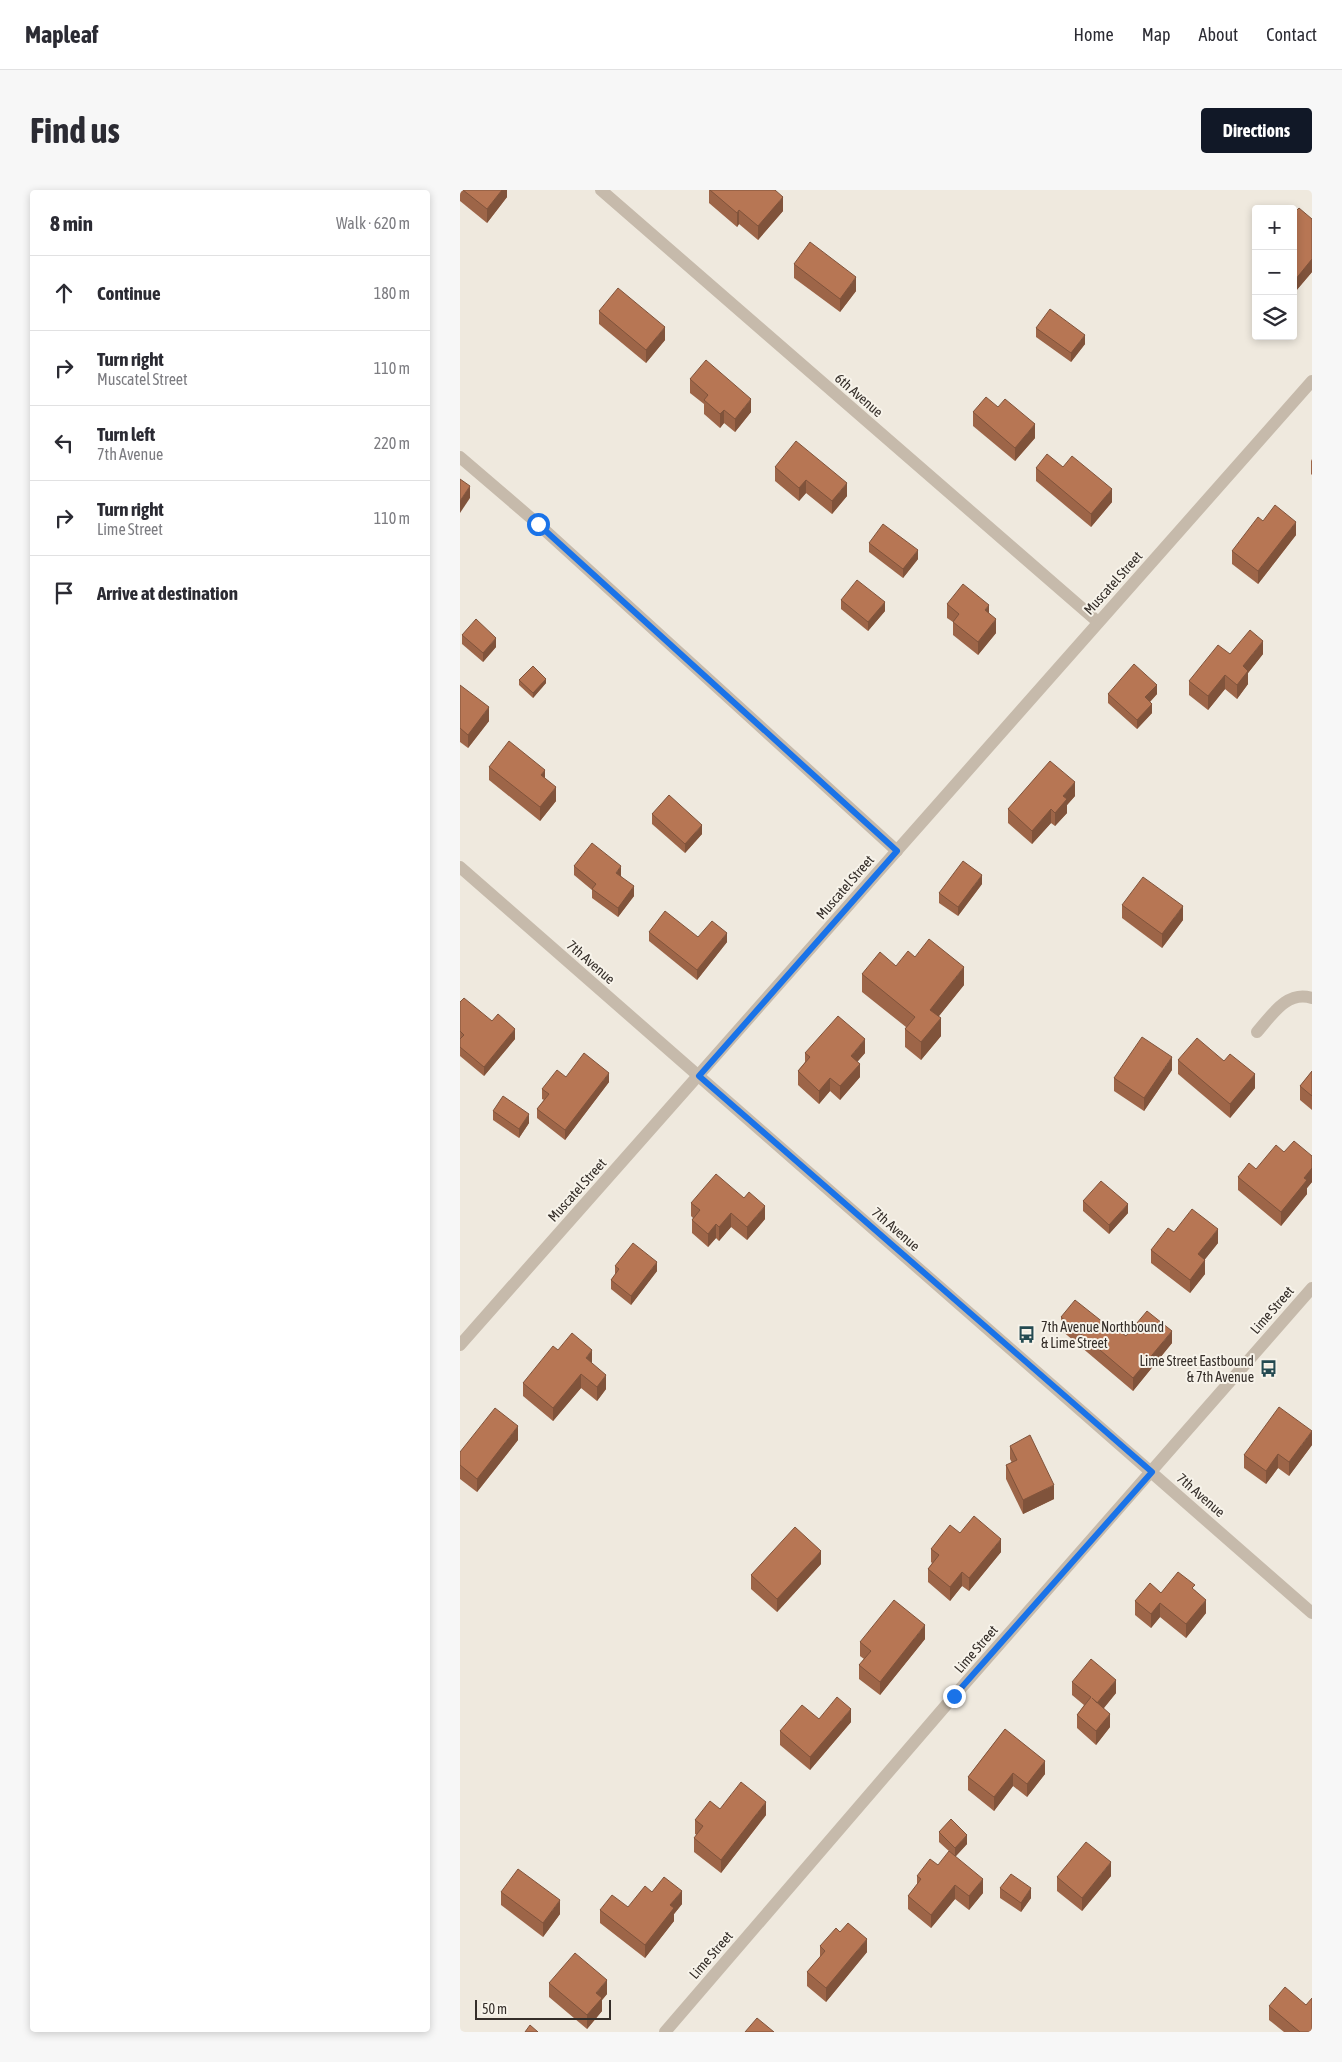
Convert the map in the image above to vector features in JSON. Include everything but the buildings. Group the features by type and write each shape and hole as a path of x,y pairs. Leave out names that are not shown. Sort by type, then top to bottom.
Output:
{"street":[{"name":"6th Avenue","path":"601,190 1098,622"},
{"name":"Muscatel Street","path":"460,1345 1312,381"},
{"path":"460,457 538,524 897,851"},
{"name":"7th Avenue","path":"460,867 1312,1613"},
{"path":"1257,1032 1292,997 1304,995 1312,998"},
{"name":"Lime Street","path":"664,2032 947,1703 1312,1288"}],"place":[{"name":"7th Avenue Northbound & Lime Street","path":"1027,1335"},
{"name":"Lime Street Eastbound & 7th Avenue","path":"1268,1369"}],"route":[{"path":"538,524 897,851 699,1076 1152,1472 954,1696"}]}
